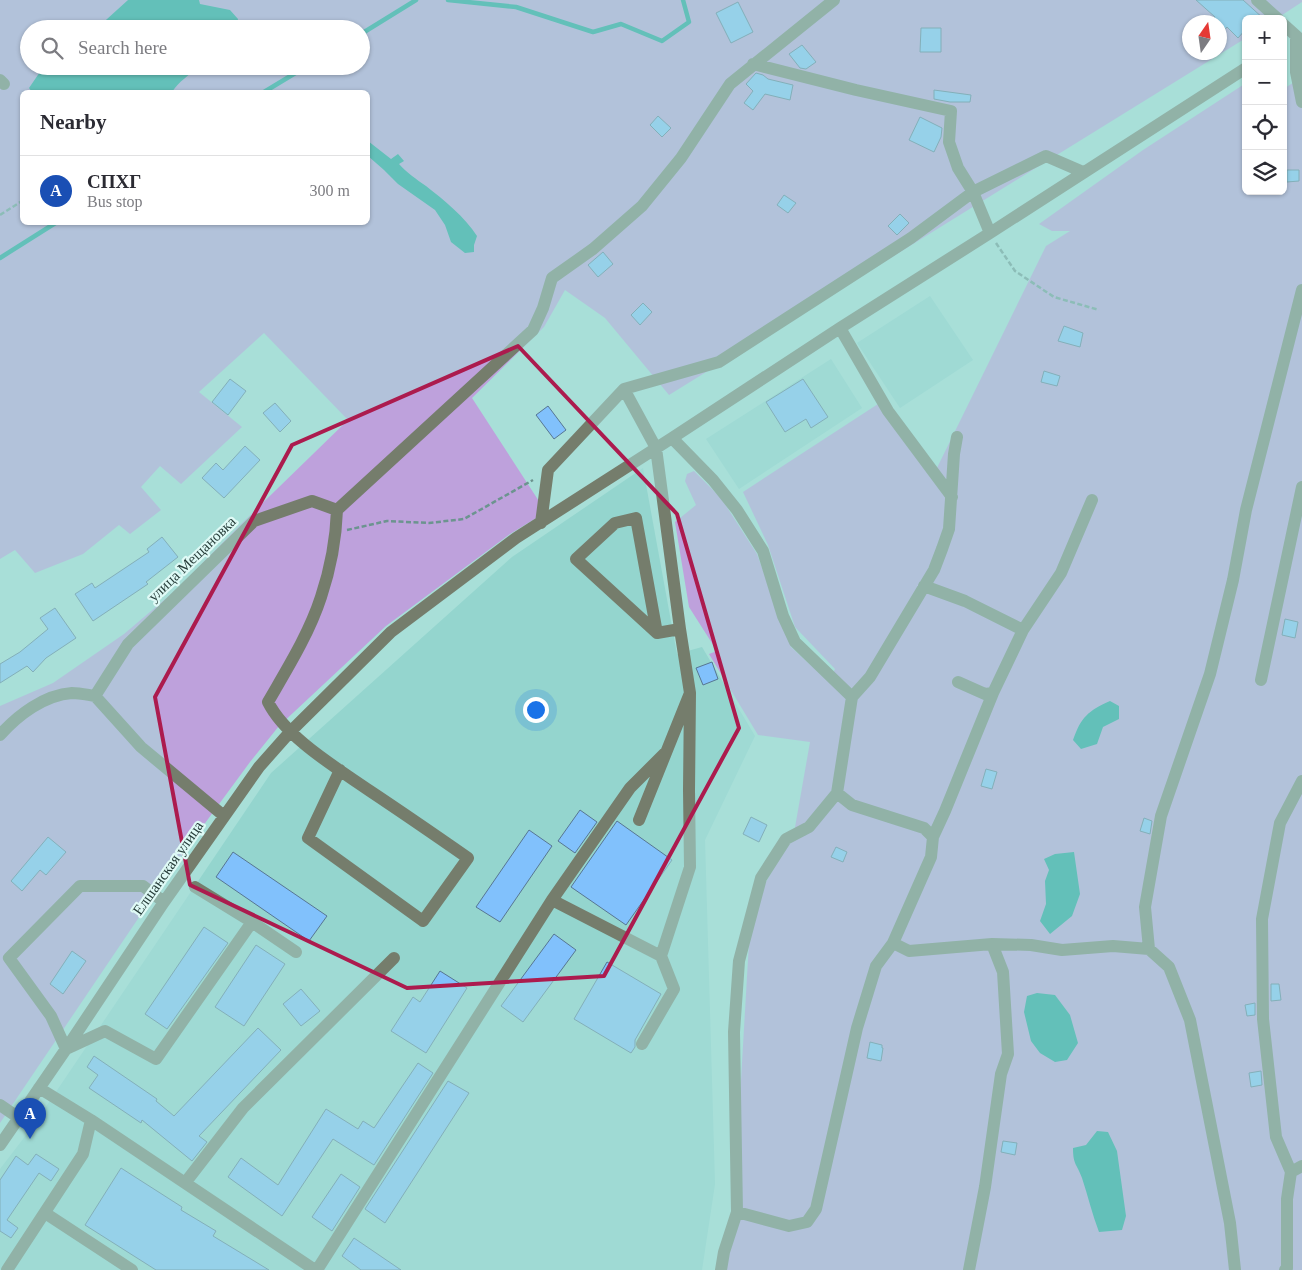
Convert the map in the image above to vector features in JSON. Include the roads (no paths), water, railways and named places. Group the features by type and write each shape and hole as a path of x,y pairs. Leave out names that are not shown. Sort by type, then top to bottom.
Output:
{"street":[{"path":"340,770 308,838 422,921 468,858 340,770 290,732 273,713 268,702 300,647 321,597 336,532 337,510 533,330 543,308 552,278 593,249 642,206 681,158 730,84 834,0"},
{"path":"1257,0 1274,15"},
{"path":"1287,27 1300,36"},
{"path":"1287,42 1300,36"},
{"path":"1300,36 1296,72 1302,102"},
{"path":"753,64 856,90 951,111 950,142 958,168 973,192 990,233"},
{"name":"Елшанская улица","path":"0,1145 164,902 259,767 290,732 390,632 516,538 1242,71"},
{"path":"540,523 548,470 624,389 718,362 911,238 973,192 1046,156 1083,172"},
{"path":"1149,949 1145,907 1161,816 1210,674 1233,580 1246,510 1302,290"},
{"path":"840,328 888,411 952,497"},
{"path":"624,389 656,448 690,693 688,790 690,867 661,956 674,989 642,1044"},
{"path":"721,1270 724,1252 737,1212 734,1032 739,961 761,878 786,839 809,827 837,793 852,697 870,678 934,570 949,529 956,437"},
{"path":"672,438 713,480 737,510 763,551 783,616 795,642 852,697"},
{"path":"1261,680 1302,487"},
{"path":"737,1212 789,1226 806,1222 816,1209 857,1028 876,966 894,943 930,857 932,837 945,811 993,693 1023,630 1061,573 1092,500"},
{"name":"улица Мещановка","path":"96,696 128,644 254,521 312,501 337,510"},
{"path":"636,518 657,633 576,559 615,523 636,518"},
{"path":"924,586 965,601 1023,630"},
{"path":"657,633 680,629"},
{"path":"958,682 985,694 993,693"},
{"path":"2,728 48,699 73,693 96,696 141,747 224,816"},
{"path":"639,820 690,693"},
{"path":"39,1088 91,1120 316,1270 552,900 630,788 666,752"},
{"path":"1286,1269 1287,1199 1297,1169 1276,1138 1263,1019 1262,919 1280,823 1302,781"},
{"path":"837,793 852,805 924,828 932,837"},
{"path":"164,902 143,886 80,886 8,958 51,1016 66,1049 105,1031 156,1059 252,922"},
{"path":"195,887 296,952"},
{"path":"552,900 661,956"},
{"path":"894,943 909,951 992,944 1031,945 1062,950 1113,946 1149,949 1169,967 1190,1020 1228,1214 1235,1270"},
{"path":"969,1270 985,1187 1001,1074 1008,1054 1002,972 992,944"},
{"path":"186,1184 243,1108 394,958"},
{"path":"0,1105 19,1118"},
{"path":"7,1270 83,1154 91,1120"},
{"path":"45,1213 132,1270"}],"waterway":[{"path":"370,28 416,0"},
{"path":"448,0 516,7 593,32 621,24 662,41 689,22 683,0"},
{"path":"267,90 292,75"},
{"path":"0,258 52,225"}],"place":[{"name":"СПХГ","path":"30,1139"}]}
